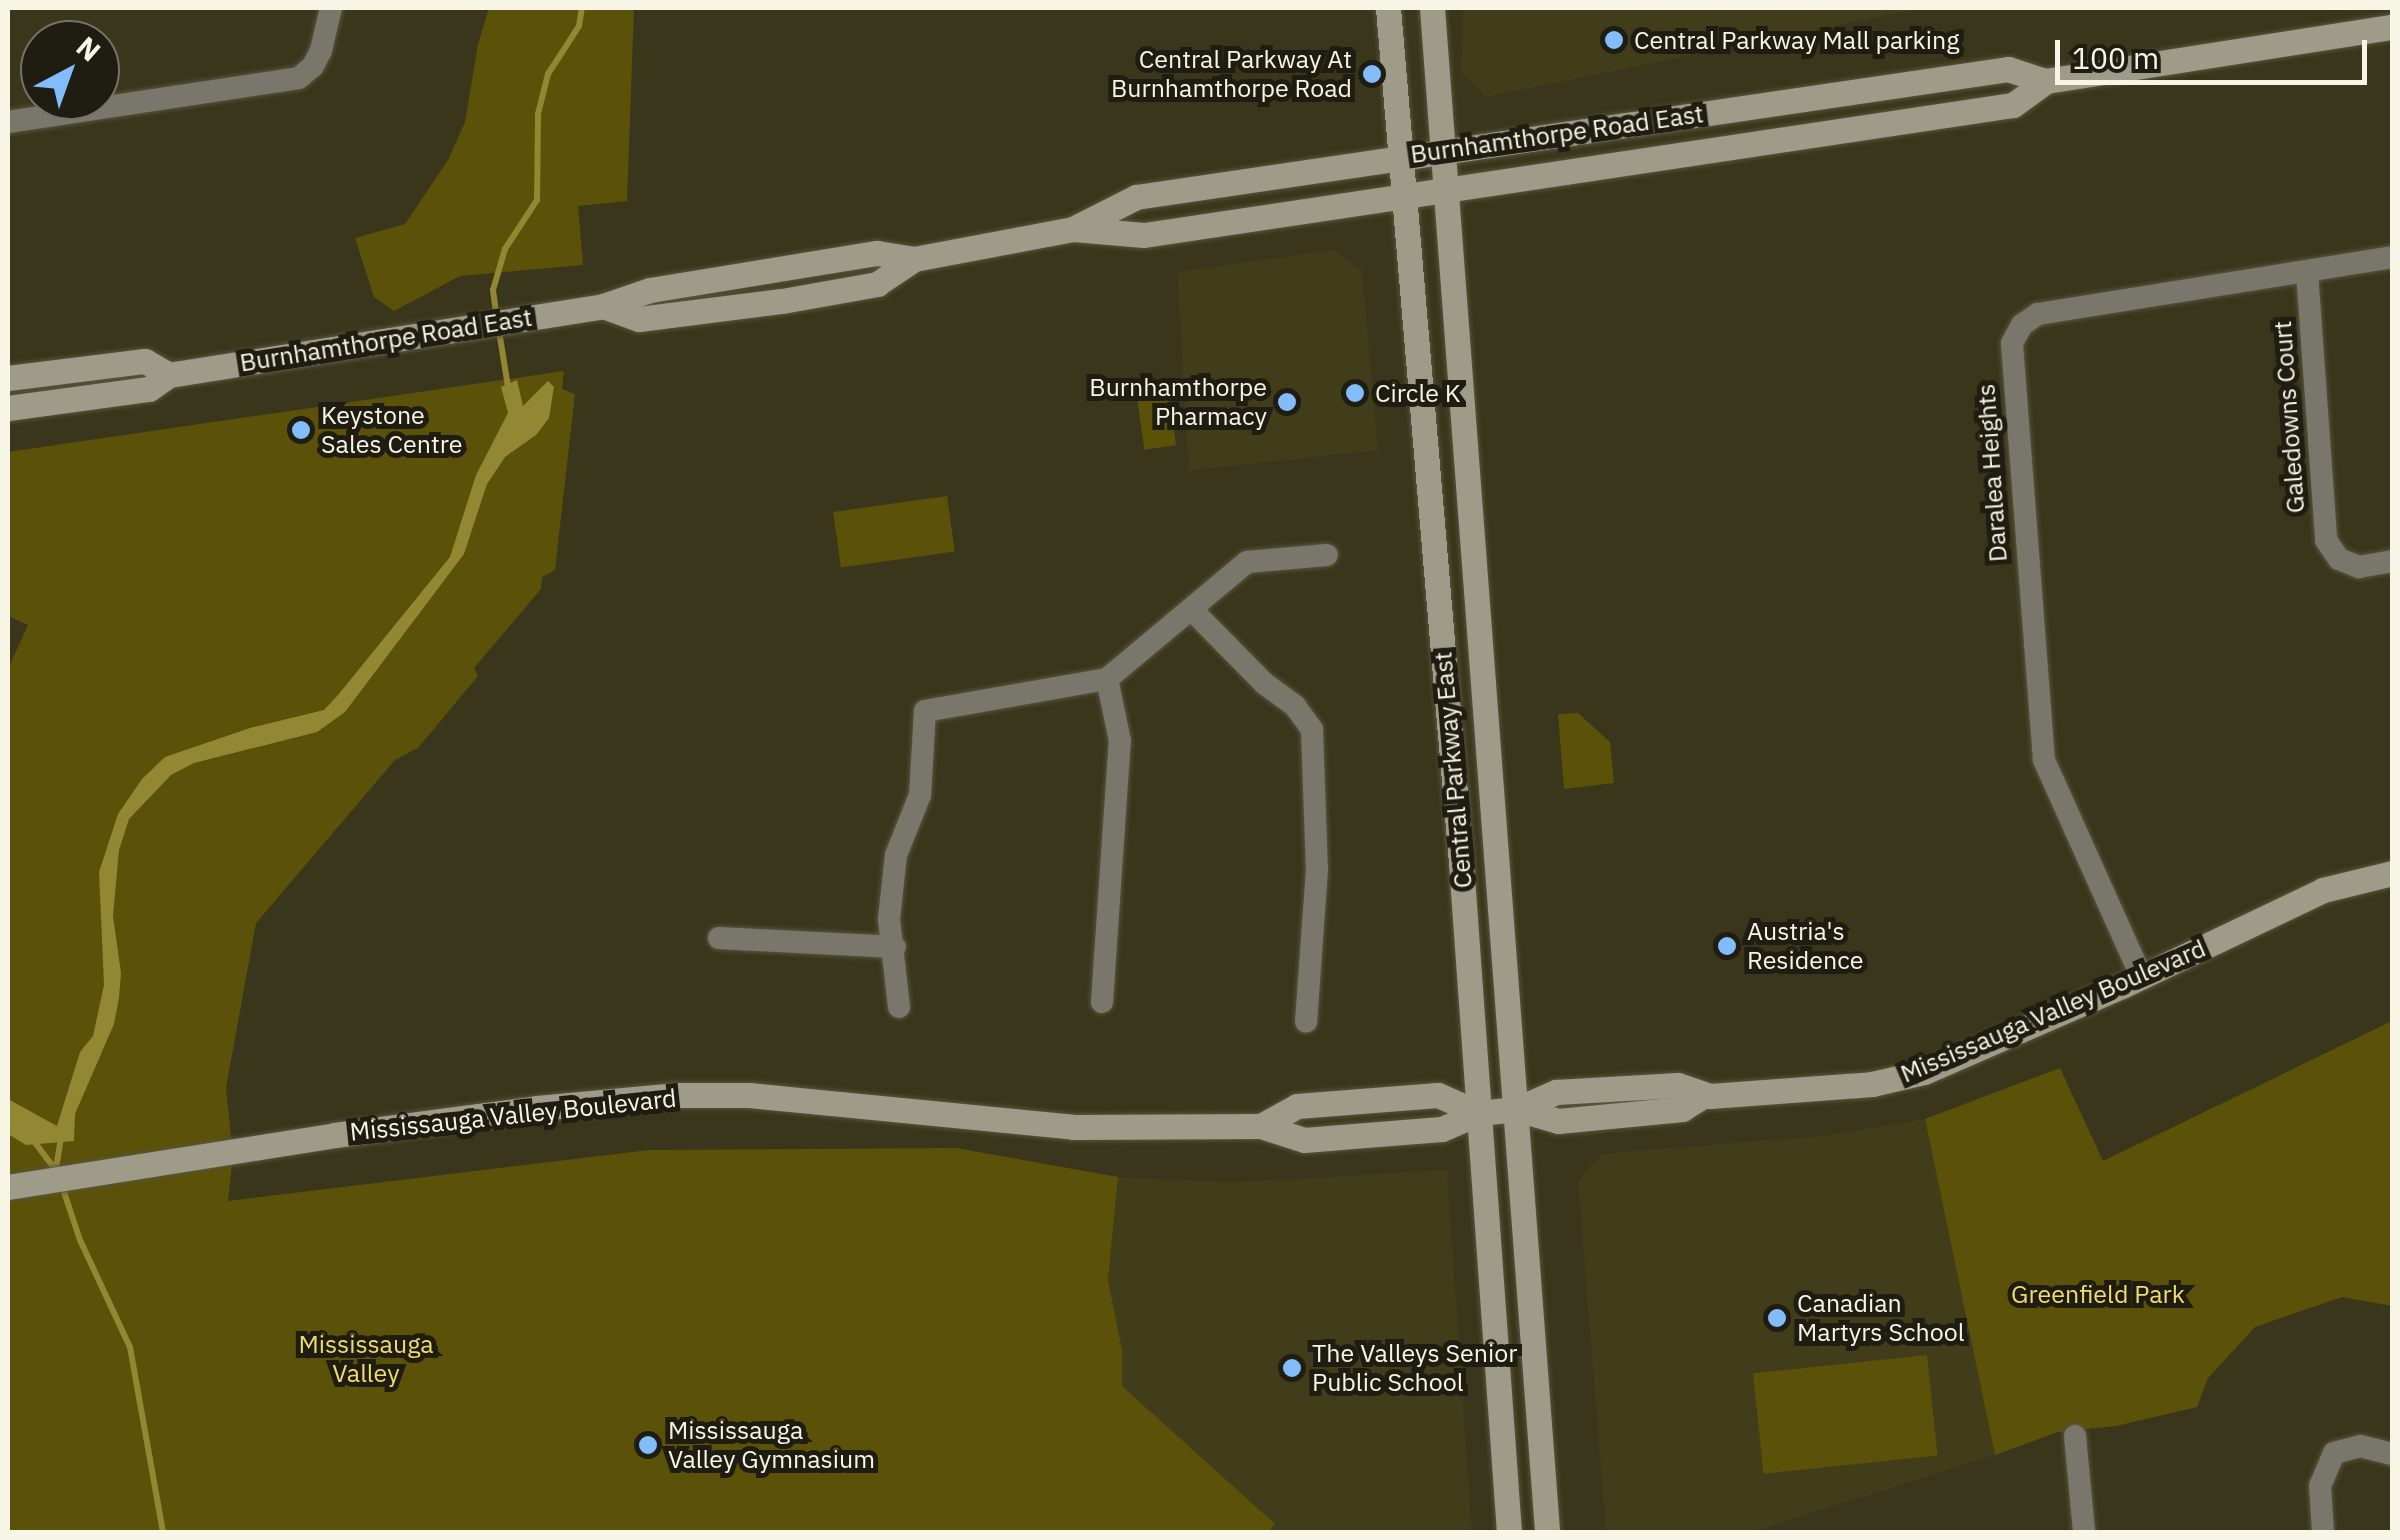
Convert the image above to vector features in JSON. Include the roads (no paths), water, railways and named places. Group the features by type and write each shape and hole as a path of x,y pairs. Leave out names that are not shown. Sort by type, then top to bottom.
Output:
{"street":[{"path":"8,122 299,78 313,66 321,50 332,8"},
{"name":"Central Parkway East","path":"1388,8 1406,196 1508,1532"},
{"name":"Central Parkway East","path":"1432,8 1547,1532"},
{"name":"Burnhamthorpe Road East","path":"8,408 149,389 169,375 604,306 650,290 877,253 914,259 1073,228 1136,197 2008,69 2046,81 2392,28"},
{"name":"Burnhamthorpe Road East","path":"1073,228 1144,235 1406,196 2014,104 2046,81"},
{"name":"Daralea Heights","path":"2141,976 2044,760 2012,342 2022,325 2038,314 2392,257"},
{"name":"Galedowns Court","path":"2307,272 2326,540 2340,559 2359,567 2392,561"},
{"name":"Burnhamthorpe Road East","path":"8,378 145,361 169,375"},
{"path":"899,1007 889,919 896,856 920,794 925,711 1108,679 1247,562 1327,555"},
{"path":"1191,609 1265,684 1295,706 1312,729 1317,868 1306,1022"},
{"path":"1102,1002 1120,741 1108,679"},
{"name":"Mississauga Valley Boulevard","path":"8,1187 537,1108 677,1096 749,1095 1074,1126 1261,1126 1297,1106 1438,1095 1478,1113 1517,1109 1558,1121 1682,1110 1701,1096 1872,1084 1924,1072 2324,890 2392,873"},
{"path":"719,938 895,947"},
{"path":"2075,1436 2084,1532"},
{"path":"2324,1532 2320,1486 2334,1453 2360,1446 2392,1454"}],"waterway":[{"path":"497,319 493,290 505,249 537,200 538,114 548,74 579,26 582,8"},
{"path":"499,331 509,393"},
{"path":"56,1169 61,1137"},
{"path":"33,1140 56,1170"},
{"path":"62,1186 80,1240 130,1347 163,1532"}],"place":[{"name":"Central Parkway Mall parking","path":"1614,40"},
{"name":"Central Parkway At Burnhamthorpe Road","path":"1372,74"},
{"name":"Circle K","path":"1355,393"},
{"name":"Burnhamthorpe Pharmacy","path":"1287,402"},
{"name":"Keystone Sales Centre","path":"301,430"},
{"name":"Austria's Residence","path":"1727,946"},
{"name":"Canadian Martyrs School","path":"1777,1318"},
{"name":"The Valleys Senior Public School","path":"1292,1368"},
{"name":"Mississauga Valley Gymnasium","path":"648,1445"}],"park label":[{"name":"Greenfield Park","path":"2098,1294"},
{"name":"Mississauga Valley","path":"366,1360"}]}
